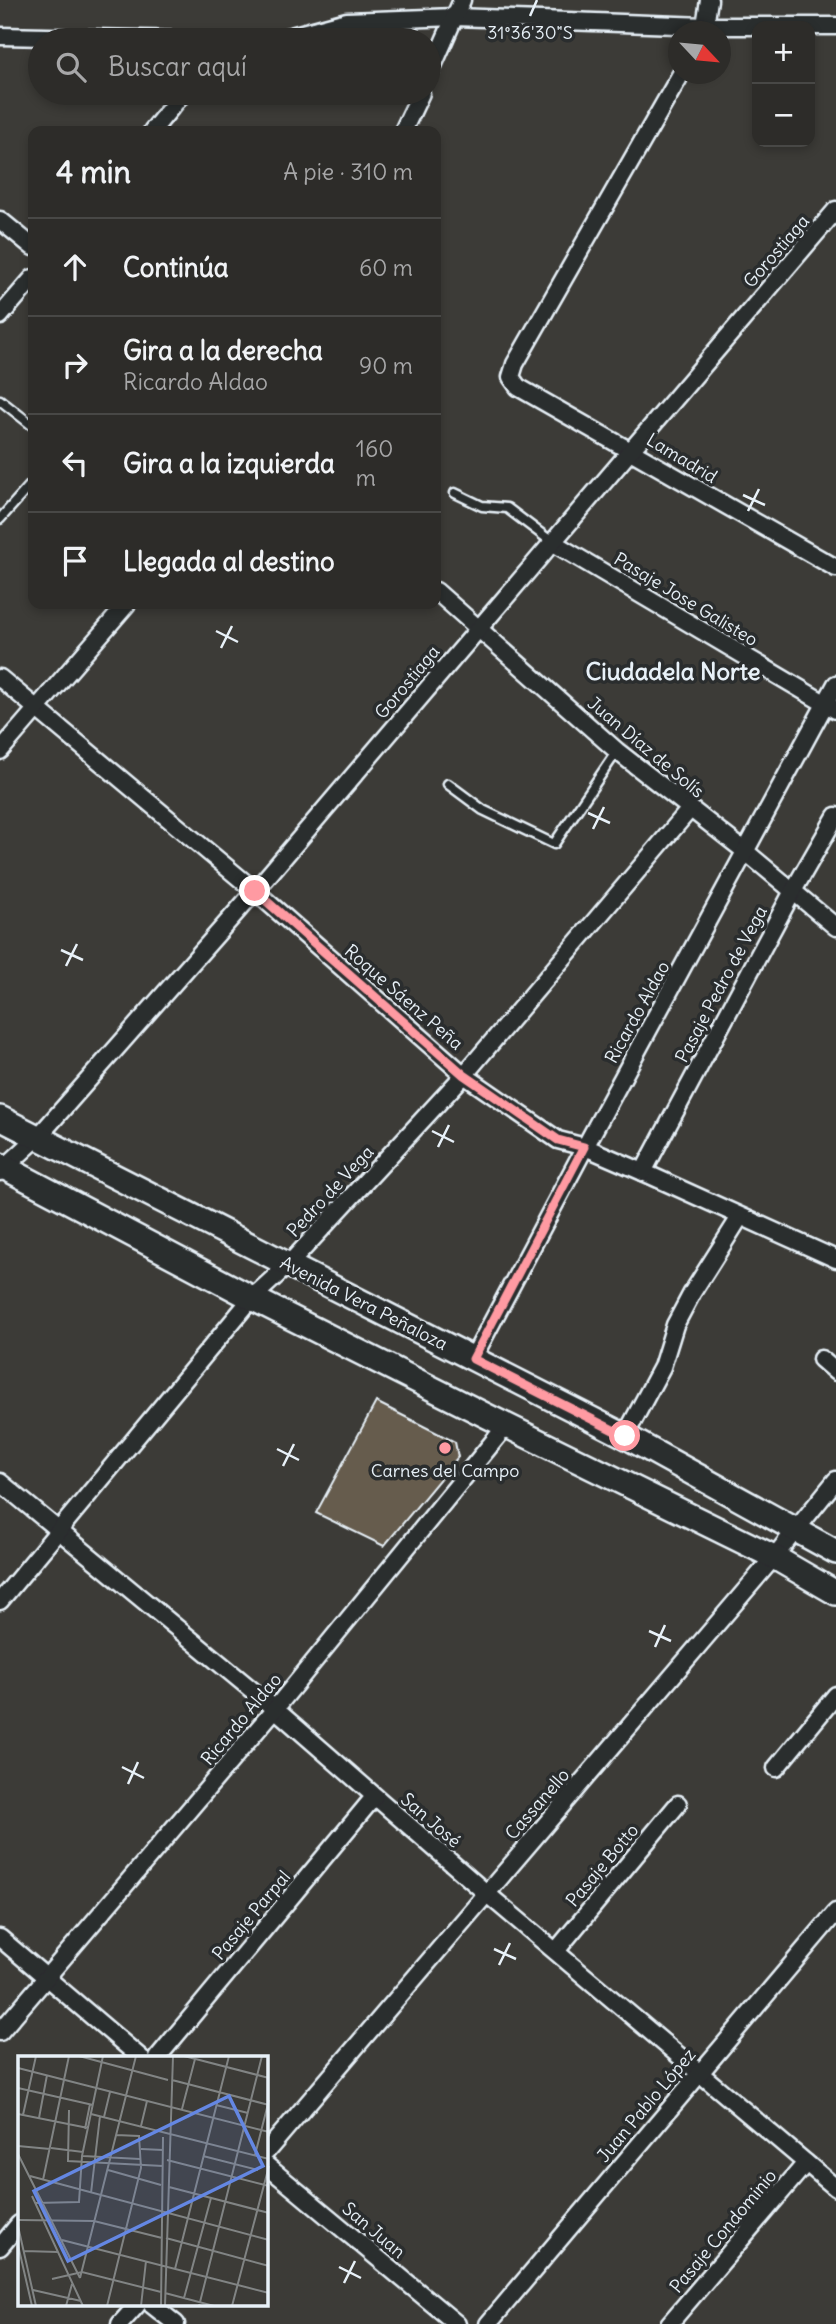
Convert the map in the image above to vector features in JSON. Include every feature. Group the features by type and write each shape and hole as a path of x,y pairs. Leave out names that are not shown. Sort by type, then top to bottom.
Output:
{"main road":[{"name":"Avenida Vera Peñaloza","path":"0,1118 625,1436 836,1552"},
{"path":"1,1168 506,1426 774,1557 836,1593"}],"street":[{"path":"441,48 462,0"},
{"path":"705,21 709,0"},
{"path":"321,28 347,21 455,17 668,27"},
{"path":"731,28 836,26"},
{"path":"0,36 28,37"},
{"name":"Lamadrid","path":"675,84 514,364 511,377 518,387 836,568"},
{"path":"156,126 173,105"},
{"path":"405,126 415,105"},
{"name":"Gorostiaga","path":"1,1168 38,1137 255,891 836,210"},
{"path":"0,220 28,243"},
{"path":"0,316 28,284"},
{"name":"Pasaje Jose Galisteo","path":"552,542 830,707"},
{"name":"Juan Díaz de Solís","path":"441,595 617,751 747,852 836,926"},
{"path":"0,751 123,609"},
{"name":"Roque Sáenz Peña","path":"0,678 255,891 464,1075 558,1140 584,1147 643,1172 836,1259"},
{"name":"Ricardo Aldao","path":"473,1359 584,1147 830,707 836,684"},
{"name":"Pedro de Vega","path":"0,1601 253,1298 289,1264 464,1075 690,809"},
{"name":"Pasaje Pedro de Vega","path":"643,1172 836,816"},
{"path":"625,1436 662,1367 675,1325 740,1217"},
{"path":"821,1359 836,1372"},
{"name":"Ricardo Aldao","path":"0,2032 275,1710 506,1426"},
{"name":"Cassanello","path":"268,2150 774,1557 836,1480"},
{"name":"San José","path":"0,1482 275,1710 486,1893 836,2188"},
{"path":"776,1768 836,1695"},
{"name":"Pasaje Parpal","path":"159,2056 374,1797"},
{"name":"Pasaje Botto","path":"556,1951 678,1804"},
{"name":"Juan Pablo López","path":"488,2324 698,2072 836,1912"},
{"path":"0,1938 139,2056"},
{"name":"Pasaje Condominio","path":"669,2324 806,2163"},
{"name":"San Juan","path":"268,2167 457,2324"},
{"path":"0,2247 18,2225"},
{"path":"120,2324 136,2306"},
{"path":"153,2306 176,2324"}],"lane":[{"path":"0,400 28,422"},
{"path":"0,519 28,488"},
{"path":"455,493 482,506 507,508 552,542"},
{"path":"447,784 484,810 554,844 617,751"}],"building":[{"path":"376,1402 455,1442 458,1457 384,1546 316,1513"}],"place":[{"name":"Carnes del Campo","path":"445,1448"}],"district":[{"name":"Ciudadela Norte","path":"673,671"}],"route":[{"path":"255,891 464,1075 558,1140 584,1147 473,1359 625,1436"}]}
